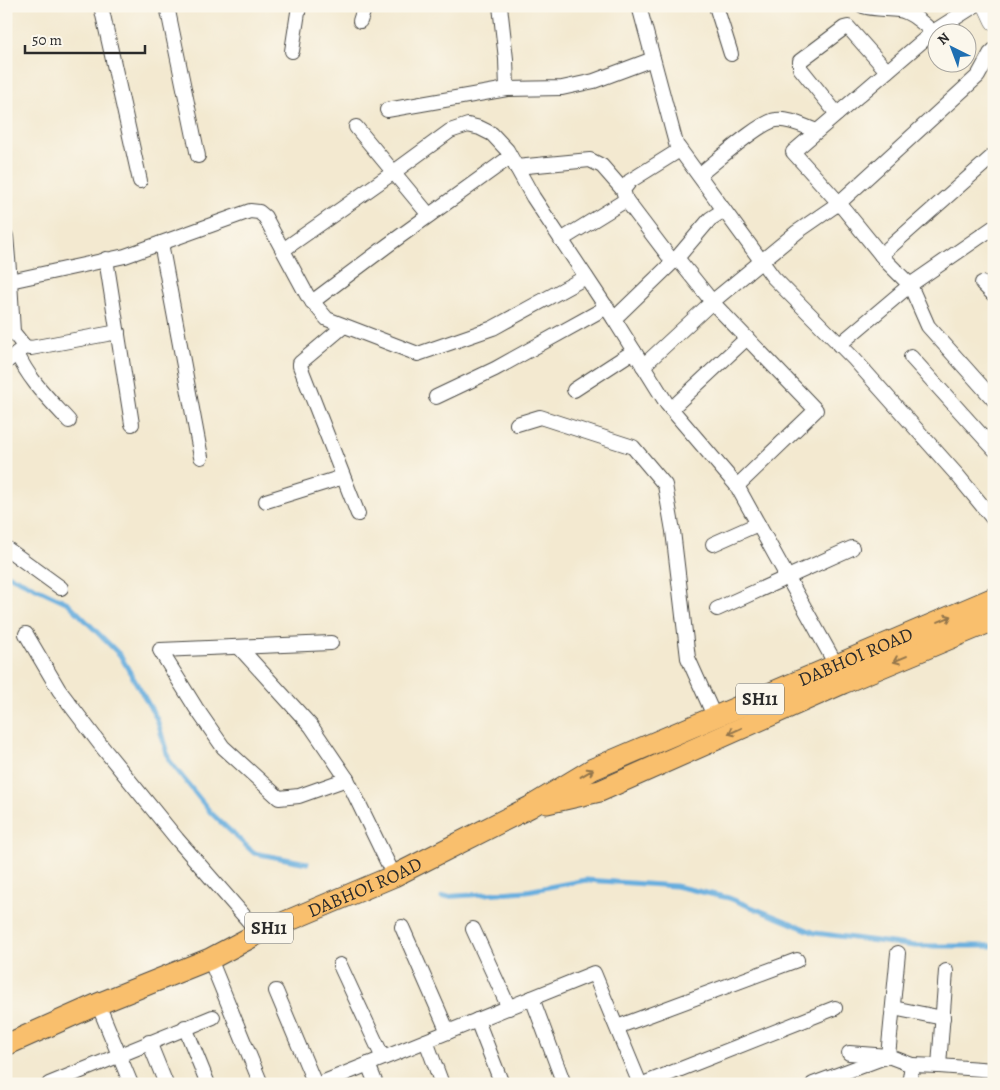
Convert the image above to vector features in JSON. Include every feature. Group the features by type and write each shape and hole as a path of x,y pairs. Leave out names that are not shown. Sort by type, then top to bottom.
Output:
{"main road":[{"name":"DABHOI ROAD","path":"530,807 600,791 994,598"},
{"name":"DABHOI ROAD","path":"6,1045 98,1004 210,959 259,932 394,876 530,807 593,769 715,718 994,620"}],"street":[{"path":"101,6 140,181"},
{"path":"168,6 198,156"},
{"path":"292,51 299,6"},
{"path":"360,21 365,6"},
{"path":"500,6 506,59 507,90"},
{"path":"639,6 678,147 773,277 840,344 958,476 994,520"},
{"path":"716,6 731,54"},
{"path":"864,6 875,10 900,10 910,14 928,28"},
{"path":"949,22 974,6"},
{"path":"987,6 994,21"},
{"path":"837,114 800,68 800,61 844,28 848,28 887,71"},
{"path":"928,36 793,152 839,203 881,255 910,285 928,326 994,400"},
{"path":"644,366 712,302 797,232 839,203 978,76 994,50"},
{"path":"387,110 507,90 562,88 594,81 653,59"},
{"path":"699,176 762,124 777,120 787,121 817,131"},
{"path":"283,250 450,131 468,126 480,128 492,134 507,150 533,198 671,409 738,486 840,674"},
{"path":"356,127 429,215"},
{"path":"561,240 625,195 630,181 674,155 678,151 678,147"},
{"path":"881,255 994,155"},
{"path":"312,302 429,215 513,162 590,160 602,166 675,260 712,302 816,410 738,486"},
{"path":"436,397 610,313 675,260 710,219 724,210"},
{"path":"10,281 125,256 250,211 258,212 265,217 312,302 327,319 418,354 493,328 586,277"},
{"path":"840,344 910,285 994,228"},
{"path":"6,236 13,332 21,350 22,366 69,421"},
{"path":"160,243 201,457"},
{"path":"106,259 132,424"},
{"path":"982,283 994,295"},
{"path":"344,326 300,363 300,366 358,514"},
{"path":"6,362 21,350 118,332"},
{"path":"671,409 747,338"},
{"path":"574,390 634,351"},
{"path":"912,357 994,449"},
{"path":"517,424 540,417 633,447 665,485 673,531 688,658 715,718"},
{"path":"266,501 343,477"},
{"path":"714,544 758,524"},
{"path":"6,548 61,588"},
{"path":"717,609 852,548"},
{"path":"26,634 59,690 104,748 177,840 259,932"},
{"path":"331,643 160,650 223,747 279,798 299,796 347,779"},
{"path":"239,647 311,726 347,779 394,876"},
{"path":"402,928 448,1032"},
{"path":"473,929 509,1008"},
{"path":"888,1056 898,953"},
{"path":"210,959 262,1084"},
{"path":"617,1027 798,960"},
{"path":"340,965 383,1058"},
{"path":"939,1066 946,972"},
{"path":"276,991 317,1084 594,973 642,1084 835,1008"},
{"path":"532,998 564,1084"},
{"path":"98,1004 131,1084"},
{"path":"893,1008 943,1018"},
{"path":"49,1084 118,1054 212,1017"},
{"path":"477,1020 502,1084"},
{"path":"185,1028 208,1084"},
{"path":"426,1041 442,1084"},
{"path":"149,1042 166,1084"},
{"path":"849,1053 888,1056 912,1065 994,1070"},
{"path":"814,1084 888,1056"},
{"path":"368,1064 376,1084"},
{"path":"909,1084 912,1065"}],"waterway":[{"path":"6,574 68,603 120,655 157,719 169,760 211,813 254,853 307,863"},
{"path":"442,897 527,891 586,880 675,886 729,898 815,933 915,946 994,946"}]}
